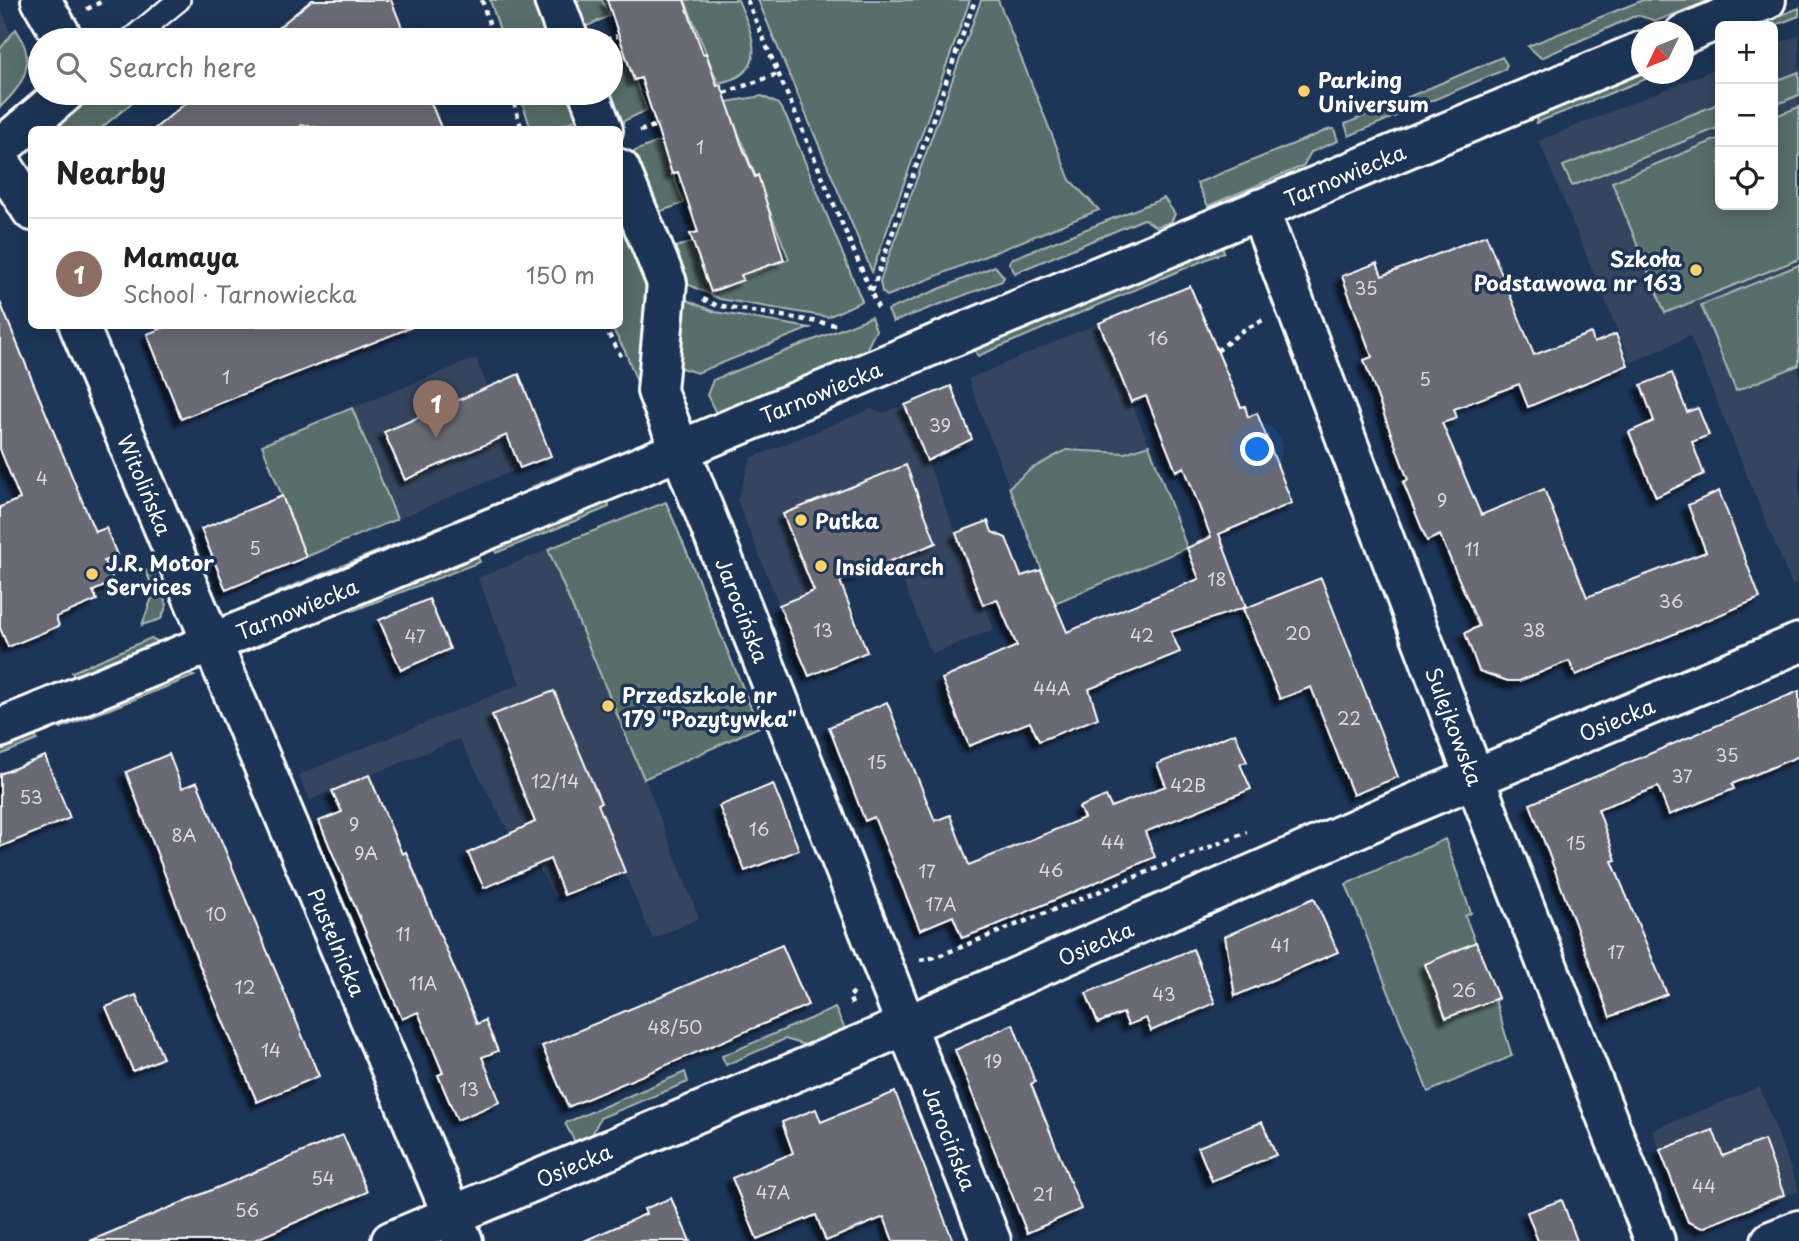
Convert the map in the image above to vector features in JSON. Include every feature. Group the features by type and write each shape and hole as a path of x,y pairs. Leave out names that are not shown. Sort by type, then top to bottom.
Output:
{"street":[{"path":"41,0 57,28"},
{"path":"554,0 564,28"},
{"path":"1694,30 1766,0"},
{"name":"Tarnowiecka","path":"0,728 682,450 1631,56"},
{"path":"0,148 51,105"},
{"path":"594,105 601,126"},
{"path":"0,161 28,205"},
{"name":"Jarocińska","path":"623,176 667,283 657,391 991,1241"},
{"name":"Sulejkowska","path":"1259,209 1656,1241"},
{"name":"Witolińska","path":"80,329 210,644"},
{"name":"Osiecka","path":"391,1241 457,1228 907,1025 1476,778 1799,643"},
{"name":"Pustelnicka","path":"210,644 457,1228"},
{"path":"1771,1241 1799,1230"}],"lane":[{"path":"145,28 179,0"}],"path":[{"path":"482,0 490,28"},
{"path":"747,0 878,308"},
{"path":"871,292 975,0"},
{"path":"724,93 778,74"},
{"path":"515,105 521,126"},
{"path":"667,283 716,305 836,326"},
{"path":"1217,351 1242,331 1270,317"}],"shaded area":[{"path":"0,4 14,43 0,77"},
{"name":"Szkoła Podstawowa nr 163","path":"1799,35 1799,582 1792,585 1690,336 1631,363 1539,141 1678,84 1694,84 1694,78 1715,69 1715,210 1778,210 1778,44"},
{"path":"1099,323 1149,445 1125,453 1108,454 1082,448 1031,469 1009,487 968,379"},
{"path":"476,358 520,468 397,519 352,408"},
{"path":"905,405 994,629 932,654 894,559 779,605 737,500 751,458 871,409 883,413"},
{"name":"Przedszkole nr 179 \"Pozytywka\"","path":"666,502 759,727 645,779 699,918 653,939 624,872 555,899 521,832 510,834 459,739 310,800 298,775 520,684 478,578"},
{"path":"1760,1087 1799,1191 1702,1228 1688,1222 1652,1130"}],"green space":[{"path":"490,0 539,0 550,28 499,28"},
{"path":"565,0 602,0 609,16 583,28"},
{"path":"685,0 738,0 754,51 746,71 735,78 718,83"},
{"path":"758,0 970,0 872,272"},
{"path":"981,0 998,0 1070,180 1099,210 887,296 882,292 880,281"},
{"path":"1643,0 1711,0 1656,21 1637,15 1541,58 1528,46"},
{"path":"1799,8 1799,16 1778,24 1778,21 1766,21"},
{"path":"16,29 26,51 27,62 22,81 0,107 0,49"},
{"path":"625,54 647,110 624,121 615,121 609,105 623,105"},
{"path":"1502,57 1507,65 1504,70 1349,136 1345,124"},
{"path":"1799,72 1799,95 1778,104 1778,80"},
{"path":"1631,76 1633,84 1536,123 1537,115"},
{"path":"762,96 778,104 787,118 862,301 828,317 720,299 676,279 665,250 693,242 712,290 789,259 726,102"},
{"path":"80,105 129,105 104,126 61,126 65,117"},
{"path":"523,105 580,105 585,117 560,126 530,126"},
{"path":"1715,105 1715,129 1572,186 1563,166"},
{"path":"1799,107 1799,259 1665,313 1612,182 1715,140 1715,210 1778,210 1778,115"},
{"path":"1334,129 1338,141 1311,152 1303,166 1208,206 1197,183"},
{"path":"660,141 684,203 656,213 629,159 635,151"},
{"path":"1164,198 1175,214 1171,222 1156,227 1144,219 1015,273 1009,263 1011,259"},
{"path":"623,211 652,285 647,350 641,350 646,405 625,351 613,329 623,329"},
{"path":"1221,244 1224,252 978,356 975,351 978,343"},
{"path":"1799,265 1799,365 1736,391 1701,305"},
{"path":"995,266 1004,277 1002,281 893,322 888,310"},
{"path":"682,298 715,312 810,328 697,373 678,367"},
{"path":"871,317 876,330 865,352 717,415 707,395 713,380"},
{"path":"352,408 397,519 306,557 262,445"},
{"path":"1149,445 1187,548 1055,603 1009,487 1031,469 1066,450 1125,453"},
{"path":"590,463 595,465 534,495 531,487"},
{"path":"608,495 609,507 496,553 494,546"},
{"path":"509,498 505,508 276,603 275,593"},
{"path":"666,502 759,727 644,779 548,549"},
{"path":"477,555 480,562 352,611 350,606"},
{"path":"152,569 167,605 161,619 142,625 154,592 146,571"},
{"path":"151,638 167,646 75,679 72,672"},
{"path":"182,672 194,676 61,728 58,721"},
{"path":"35,735 37,740 0,755 0,743"},
{"path":"1445,839 1471,913 1465,916 1498,999 1495,1000 1512,1056 1428,1092 1346,884"},
{"path":"835,1008 845,1029 805,1045 785,1039 726,1065 722,1056"},
{"path":"685,1072 688,1082 600,1118 591,1137 575,1142 565,1123"}],"building":[{"path":"312,0 391,0 402,28 278,28"},
{"path":"607,0 684,0 703,54 706,53 717,86 721,85 755,177 758,175 784,260 741,275 743,280 711,292 690,234 698,232 678,172 672,174 641,78 634,80 623,47 623,28 616,28"},
{"path":"183,105 432,105 440,126 302,125 158,126"},
{"path":"1486,235 1534,355 1591,333 1594,343 1616,334 1628,365 1528,407 1519,384 1454,409 1457,418 1442,423 1481,515 1544,489 1587,597 1706,552 1688,505 1719,491 1760,598 1576,675 1569,661 1519,681 1508,681 1479,671 1465,633 1479,626 1440,535 1427,541 1403,482 1408,480 1364,360 1372,357 1342,276 1377,263 1382,276"},
{"path":"1190,286 1241,407 1245,406 1248,417 1257,413 1292,503 1219,534 1246,607 1171,632 1180,652 1089,689 1098,718 1039,741 1030,722 969,746 942,679 1017,646 997,599 983,605 956,533 988,521 992,532 1006,538 1021,576 1041,570 1067,632 1199,579 1187,548 1211,537 1184,467 1176,471 1146,396 1131,402 1099,323"},
{"path":"0,302 95,532 106,528 117,555 104,561 114,582 93,591 97,600 56,617 59,626 8,647 0,628 0,507 20,499 0,449"},
{"path":"160,329 407,329 181,419 147,334"},
{"path":"1672,373 1687,412 1698,408 1709,435 1692,442 1704,474 1656,497 1629,432 1654,421 1641,385"},
{"path":"519,374 551,456 520,468 507,435 405,480 384,432"},
{"path":"951,386 972,439 927,461 905,405"},
{"path":"906,465 936,543 840,581 867,652 809,676 779,605 814,591 783,514"},
{"path":"282,496 306,557 226,590 201,529"},
{"path":"1321,578 1398,777 1353,795 1311,687 1280,699 1243,609"},
{"path":"429,599 450,649 401,670 379,620"},
{"path":"554,691 601,803 598,804 625,872 564,895 550,859 484,888 468,853 535,822 492,715"},
{"path":"1799,691 1799,756 1732,784 1734,789 1669,815 1658,787 1598,809 1616,860 1612,861 1667,994 1610,1017 1530,804"},
{"path":"887,702 935,821 950,815 969,865 1084,818 1079,807 1106,796 1111,807 1166,786 1157,764 1235,733 1247,762 1240,764 1251,789 1145,832 1155,857 994,926 962,938 953,916 920,930 874,817 865,821 829,727"},
{"path":"169,754 182,788 197,782 319,1076 257,1102 199,964 126,772"},
{"path":"45,756 70,818 0,847 0,774"},
{"path":"369,775 402,854 406,852 477,1024 485,1020 498,1051 482,1057 500,1102 457,1120 438,1075 443,1073 418,1012 402,1019 319,821 342,812 332,791"},
{"path":"773,784 799,850 745,871 719,806"},
{"path":"1314,898 1338,952 1235,996 1225,936"},
{"path":"1476,942 1498,998 1446,1018 1425,964"},
{"path":"782,945 808,1005 568,1107 542,1046"},
{"path":"1193,949 1215,1003 1151,1031 1146,1018 1128,1025 1123,1013 1098,1023 1086,993"},
{"path":"136,995 163,1058 133,1071 106,1007"},
{"path":"1013,1024 1035,1082 1031,1084 1081,1209 1027,1233 955,1050"},
{"path":"895,1092 953,1241 893,1241 884,1217 826,1241 816,1215 757,1239 732,1178 793,1153 782,1122 816,1109 821,1122"},
{"path":"1262,1122 1276,1155 1212,1181 1198,1147"},
{"path":"1713,1130 1723,1156 1764,1140 1784,1195 1702,1228 1688,1222 1660,1150"},
{"path":"343,1135 367,1192 252,1241 90,1241"},
{"path":"671,1198 690,1241 584,1241 646,1214 644,1209"},
{"path":"1562,1200 1577,1241 1538,1241 1527,1212"}],"place":[{"name":"Parking Universum","path":"1304,91"},
{"name":"Szkoła Podstawowa nr 163","path":"1696,270"},
{"name":"Mamaya","path":"436,438"},
{"name":"Putka","path":"801,520"},
{"name":"Insidearch","path":"821,566"},
{"name":"J.R. Motor Services","path":"92,574"},
{"name":"Przedszkole nr 179 \"Pozytywka\"","path":"608,706"}]}
